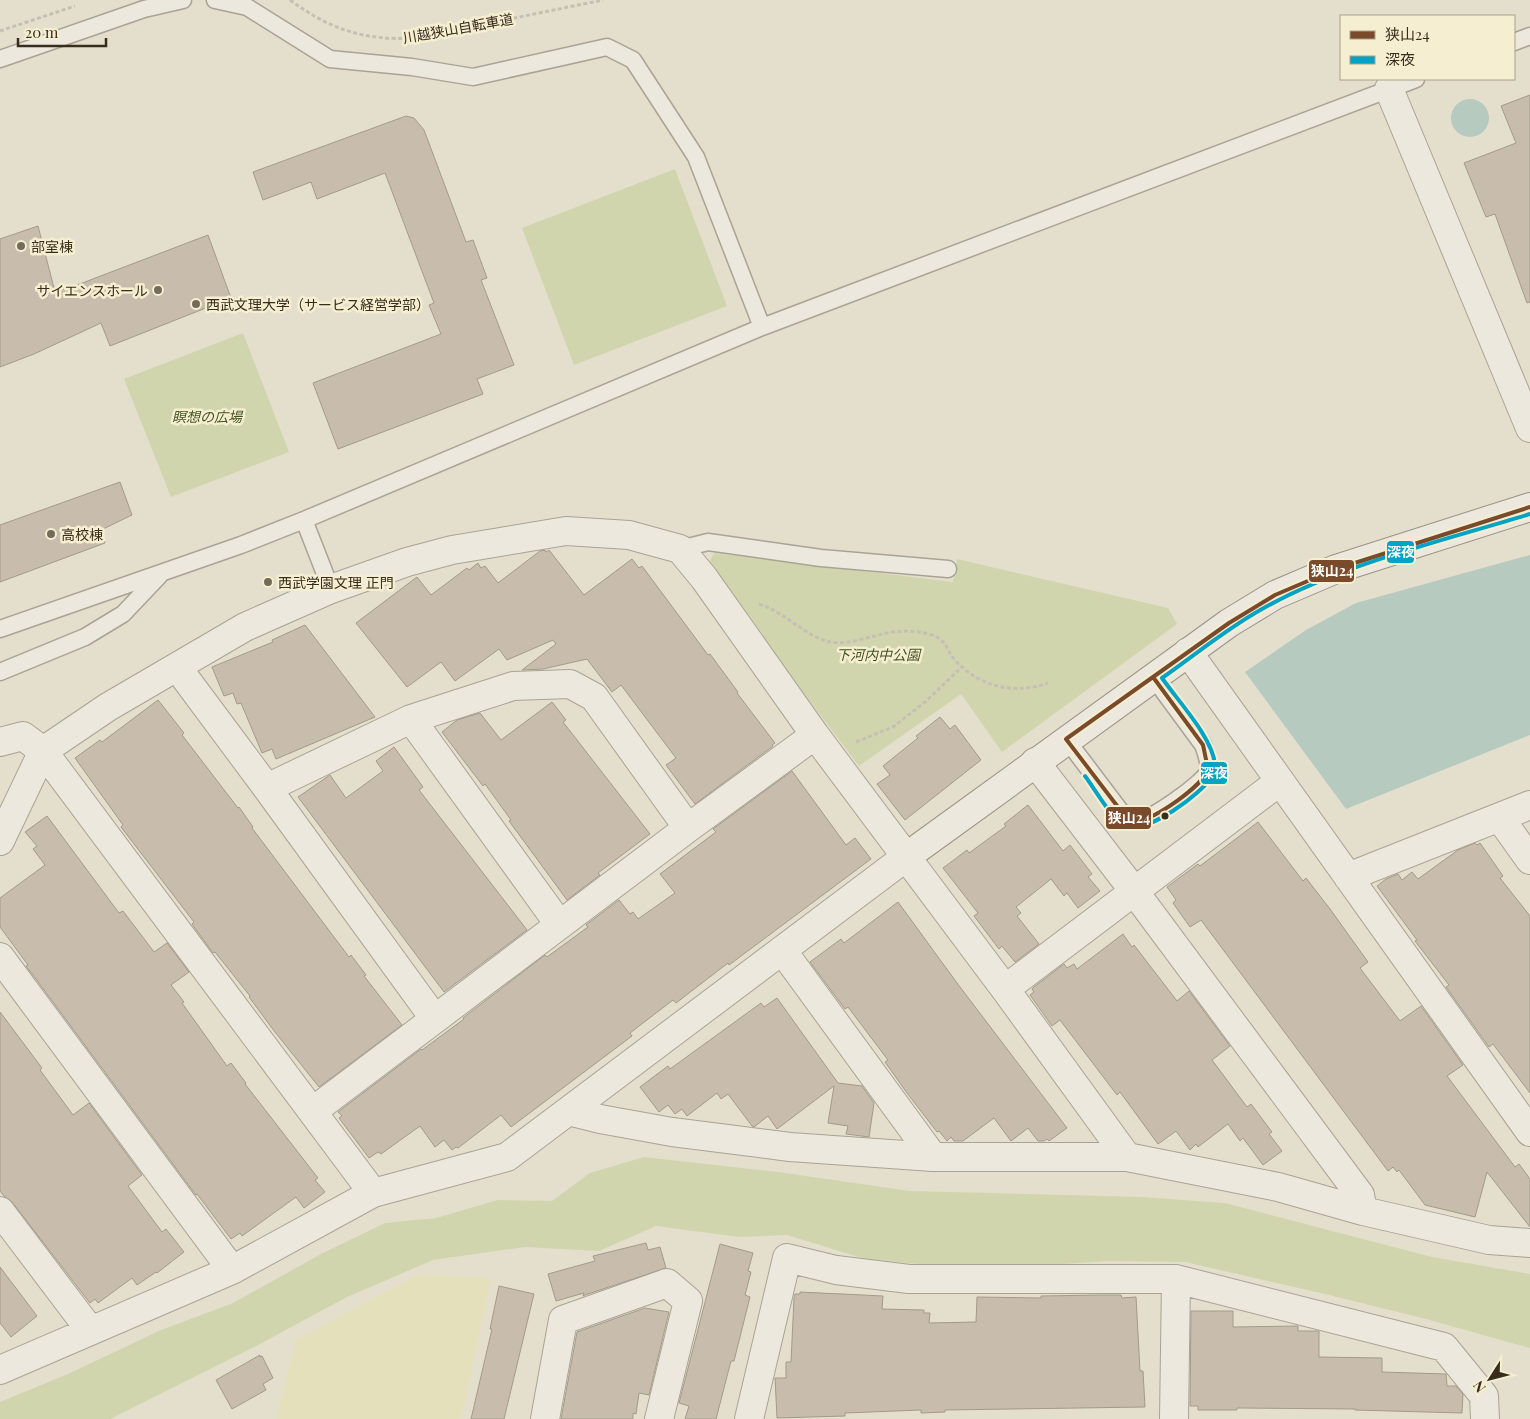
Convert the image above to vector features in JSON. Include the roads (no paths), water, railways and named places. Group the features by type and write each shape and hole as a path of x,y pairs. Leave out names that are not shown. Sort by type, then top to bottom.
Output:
{"street":[{"path":"1389,89 1530,428"},
{"path":"0,1370 232,1270 374,1193 508,1157 906,857 1228,623 1275,595 1336,569 1530,507"},
{"path":"0,841 43,751 108,707 245,627 332,589 407,562 452,550 566,531 629,535 680,549 704,578 822,744 1005,989 1127,1157"},
{"path":"1188,652 1530,1132"},
{"path":"176,667 267,788 434,1018"},
{"path":"267,788 411,719 513,686 570,684 594,697 688,828"},
{"path":"411,719 559,924"},
{"path":"0,742 23,736 43,751 374,1193"},
{"path":"313,1111 688,828 822,744"},
{"path":"1035,762 1134,891 1360,1195 1363,1211"},
{"path":"1005,989 1279,782"},
{"path":"1348,877 1530,805"},
{"path":"1500,818 1530,860"},
{"path":"782,950 933,1157"},
{"path":"0,958 232,1270"},
{"path":"568,1111 672,1132 790,1147 933,1157 1127,1157 1278,1187 1363,1211 1489,1240 1530,1243"},
{"path":"0,1211 90,1330"},
{"path":"749,1419 787,1258 836,1270 909,1279 1176,1279 1444,1347 1484,1396 1484,1419"},
{"path":"1174,1419 1176,1279"},
{"path":"545,1419 564,1320 667,1283 688,1301 659,1419"}],"lane":[{"path":"0,59 144,9 183,0"},
{"path":"215,0 247,7 330,59 473,77 608,47 633,60 696,157 762,327"},
{"path":"1515,42 1530,36"},
{"path":"0,672 85,637 123,614 159,575 304,520 762,327 1413,80"},
{"path":"304,520 332,589"},
{"path":"680,549 708,542 821,558 948,569"},
{"path":"0,629 241,545"},
{"path":"1066,740 1128,820 1138,821 1150,818 1202,781 1208,771 1207,757 1203,746 1153,677"}],"place":[{"name":"部室棟","path":"21,246"},
{"name":"サイエンスホール","path":"158,290"},
{"name":"西武文理大学（サービス経営学部）","path":"196,304"},
{"name":"高校棟","path":"51,534"},
{"name":"西武学園文理 正門","path":"268,582"}],"park label":[{"name":"瞑想の広場","path":"207,416"},
{"name":"下河内中公園","path":"878,654"}]}
